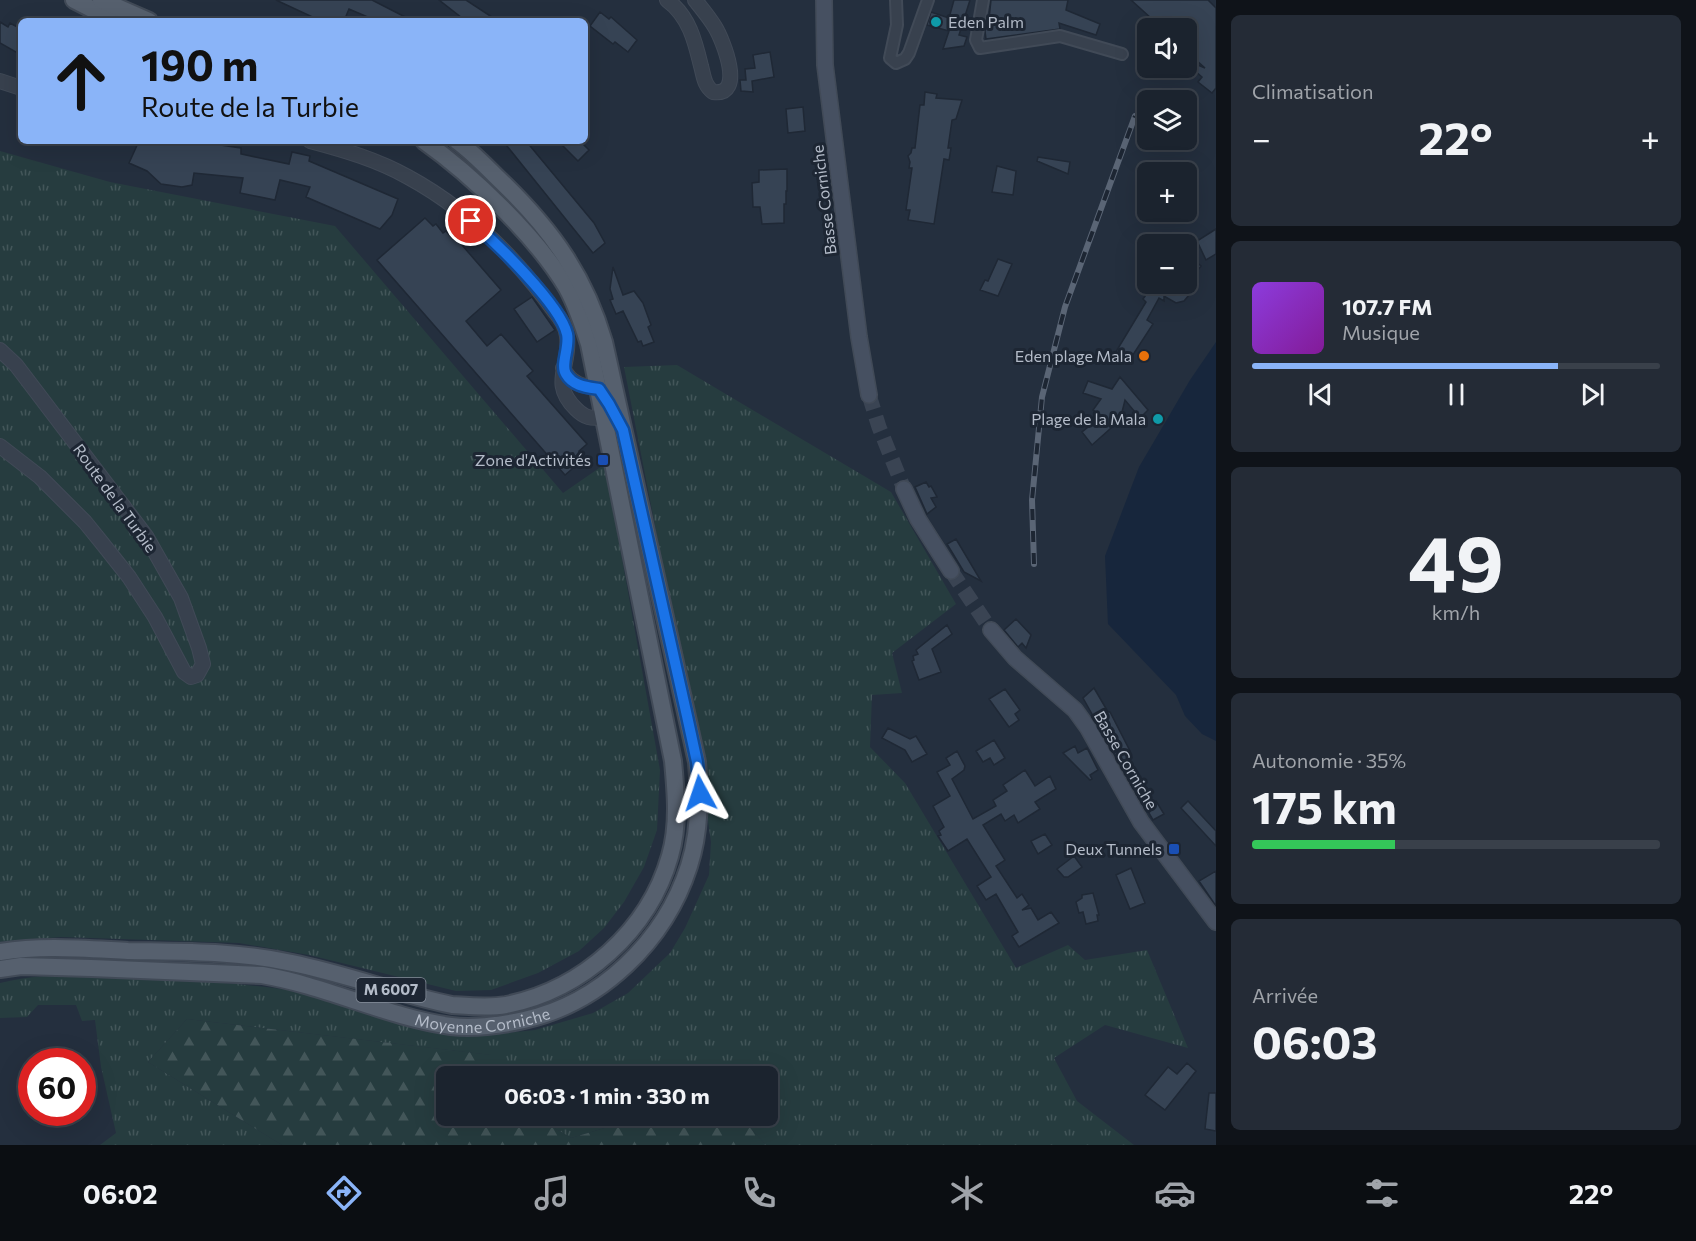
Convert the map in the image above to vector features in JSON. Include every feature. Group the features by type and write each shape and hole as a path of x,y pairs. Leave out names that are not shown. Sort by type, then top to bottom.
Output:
{"main road":[{"path":"74,0 109,18"},
{"path":"101,0 142,18"},
{"name":"Basse Corniche","path":"824,0 825,64 859,337 869,395"},
{"name":"M 6007","path":"428,144 452,162 481,189 542,252 556,272 581,319 623,430"},
{"name":"M 6007","path":"460,144 523,203 547,230 580,278 597,318 607,410"},
{"name":"Moyenne Corniche","path":"0,952 90,950 233,954 294,963 452,1005 477,1007 504,1005 554,990 597,963 621,942 650,902 661,881 670,856 677,811 668,730 607,410"},
{"name":"Moyenne Corniche","path":"0,969 21,966 262,975 290,980 403,1014 453,1026 487,1026 540,1016 589,995 611,979 652,937 680,889 689,865 696,834 700,793 697,762 623,430"},
{"path":"904,489 918,519 951,571"},
{"name":"Basse Corniche","path":"991,630 1015,658 1075,710 1088,728 1141,822 1216,922"}],"street":[{"path":"667,0 682,14 690,26 705,82 713,92 719,93 729,86 727,57 716,28 694,0"},
{"path":"896,0 896,35 889,52 890,58 896,63 901,63 909,53 928,0"},
{"path":"982,0 976,40 980,48 1060,36 1122,54"},
{"path":"0,81 18,87"},
{"path":"320,144 374,161 409,177 458,209 498,244 561,319 567,333 568,350 563,368 562,386 569,402 585,417 592,419 607,410 623,430"},
{"name":"Route de la Turbie","path":"0,350 16,365 146,536 181,598 203,664 197,675 191,677 184,672 155,617 129,577 85,522 40,477 0,446"},
{"path":"563,368 578,385 606,386"}],"green space":[{"path":"0,151 110,182 335,226 563,493 605,464 660,770 657,830 644,867 624,902 604,928 579,951 538,973 491,990 456,991 309,955 239,943 61,937 0,942"},
{"path":"677,365 891,492 956,604 892,653 902,693 872,695 870,747 905,783 1016,968 1068,945 1085,960 1147,950 1188,1048 1105,1025 1054,1058 1077,1101 1134,1145 766,1145 748,1126 778,1126 778,1066 494,1066 491,1055 187,1019 148,1062 282,1145 100,1145 116,1133 101,1067 95,1020 82,1021 76,1005 38,1005 27,1017 0,1018 0,983 45,976 92,974 267,987 294,991 467,1037 535,1030 593,1013 628,993 670,953 685,928 709,875 711,842 696,735 624,367"},
{"path":"187,1019 492,1055 495,1066 436,1066 436,1126 551,1126 571,1138 611,1126 748,1126 766,1145 282,1145 148,1062"},
{"path":"551,1126 611,1126 571,1138"}],"water":[{"path":"1216,342 1216,741 1202,734 1185,716 1176,695 1108,624 1105,556 1139,467 1190,380"}],"building":[{"path":"276,0 372,0 407,18 370,18 349,9 345,18 315,18"},
{"path":"439,0 466,0 493,18 462,18"},
{"path":"954,0 970,0 959,35 967,37 964,46 943,49 949,31 927,25 931,12 949,18"},
{"path":"991,0 1068,0 1066,10 1100,24 1096,35 1059,23 1060,29 986,39 985,31"},
{"path":"1131,0 1208,0 1216,8 1216,88 1212,93 1198,82 1202,77 1197,73 1197,65 1205,68 1197,61 1197,18 1151,18"},
{"path":"600,12 609,19 611,17 637,40 628,52 615,42 613,44 590,26"},
{"path":"0,22 8,27 10,23 18,27 18,53 0,43"},
{"path":"770,52 774,77 752,81 753,92 741,91 740,80 746,80 745,69 755,68 753,55"},
{"path":"925,92 937,94 936,98 962,100 956,119 952,120 948,148 951,148 949,160 944,159 934,224 908,220 910,210 906,210 912,168 909,168 908,156 912,148 915,148 920,105 924,105"},
{"path":"803,107 805,131 788,133 786,109"},
{"path":"138,144 214,144 241,148 241,154 289,164 292,152 310,156 309,161 398,199 392,215 380,229 306,197 310,187 280,180 275,200 240,193 243,178 194,173 192,185 182,187 161,184 147,171 129,163"},
{"path":"505,144 528,144 594,223 605,243 593,253"},
{"path":"561,144 583,144 589,150 578,161"},
{"path":"1038,157 1070,162 1068,174 1037,161"},
{"path":"997,166 1016,171 1013,195 992,192"},
{"path":"787,169 784,223 762,224 760,207 753,207 752,183 759,182 759,170"},
{"path":"425,218 433,226 436,224 443,233 446,231 453,239 455,237 501,290 466,321 487,346 501,334 533,371 527,376 587,444 579,451 585,458 565,475 377,260"},
{"path":"1216,229 1216,254 1206,260 1197,241"},
{"path":"998,259 1012,264 998,296 980,290 985,280 988,281"},
{"path":"613,267 623,295 634,291 643,303 654,342 643,346 641,341 638,342 623,311 616,314 610,300 613,299 610,289"},
{"path":"1147,294 1189,295 1184,301 1176,303 1164,296 1164,301 1159,298 1147,320 1153,324 1127,364 1114,355 1146,302 1143,299"},
{"path":"532,297 555,330 537,342 514,309"},
{"path":"1120,377 1148,410 1140,418 1125,400 1120,420 1092,445 1082,432 1102,416 1093,410 1101,399 1083,393 1088,381 1112,389"},
{"path":"926,482 937,497 931,498 936,507 927,514 915,487"},
{"path":"956,539 981,581 964,572 947,544"},
{"path":"1016,619 1031,635 1026,648 1022,643 1018,647 1004,630"},
{"path":"947,625 952,634 932,649 941,672 919,680 912,661 913,656 918,654 916,650"},
{"path":"1094,688 1110,712 1130,751 1127,756 1142,784 1134,789 1083,698"},
{"path":"1005,689 1020,710 1015,714 1019,720 1009,727 989,699"},
{"path":"888,728 910,739 916,736 927,754 912,762 905,750 882,738"},
{"path":"994,740 1005,758 994,765 990,758 983,762 976,751"},
{"path":"1075,746 1078,753 1087,748 1098,770 1090,775 1092,779 1090,780 1063,753"},
{"path":"957,751 965,766 964,770 952,779 973,819 996,806 993,800 1007,791 1003,785 1025,770 1035,786 1050,776 1056,789 1035,802 1040,809 1018,823 1014,815 1005,821 1001,814 983,825 1005,860 996,866 1017,898 1022,894 1029,905 1022,910 1031,908 1038,920 1051,912 1059,923 1019,947 1012,936 1018,932 996,894 986,900 977,886 991,877 967,839 948,851 938,836 941,835 939,831 944,827 933,806 950,796 937,772 950,765 946,758"},
{"path":"1156,801 1164,814 1153,820 1146,808"},
{"path":"1188,801 1216,831 1216,846 1181,808"},
{"path":"1045,834 1052,845 1038,854 1031,841"},
{"path":"1074,856 1082,867 1068,877 1064,877 1057,869"},
{"path":"1131,868 1145,903 1130,909 1116,875"},
{"path":"1216,871 1216,906 1199,881"},
{"path":"1093,893 1099,915 1097,915 1098,921 1086,924 1083,912 1079,913 1076,902 1082,898 1082,895"},
{"path":"1187,1063 1196,1071 1165,1110 1145,1095 1168,1067 1177,1074"},
{"path":"1209,1093 1216,1093 1216,1131 1205,1129"}],"tunnel":[{"path":"869,395 904,489"},
{"path":"951,571 991,630"}],"railway":[{"path":"1034,564 1032,500 1042,397 1065,307 1135,116"}],"place":[{"name":"Eden Palm","path":"936,22"},
{"name":"Eden plage Mala","path":"1144,356"},
{"name":"Plage de la Mala","path":"1158,419"},
{"name":"Zone d'Activités","path":"603,460"},
{"name":"Deux Tunnels","path":"1174,849"}],"route":[{"path":"471,221 498,244 561,319 567,333 568,350 563,368 572,381 578,385 599,389 623,430 697,762 700,793"}]}
